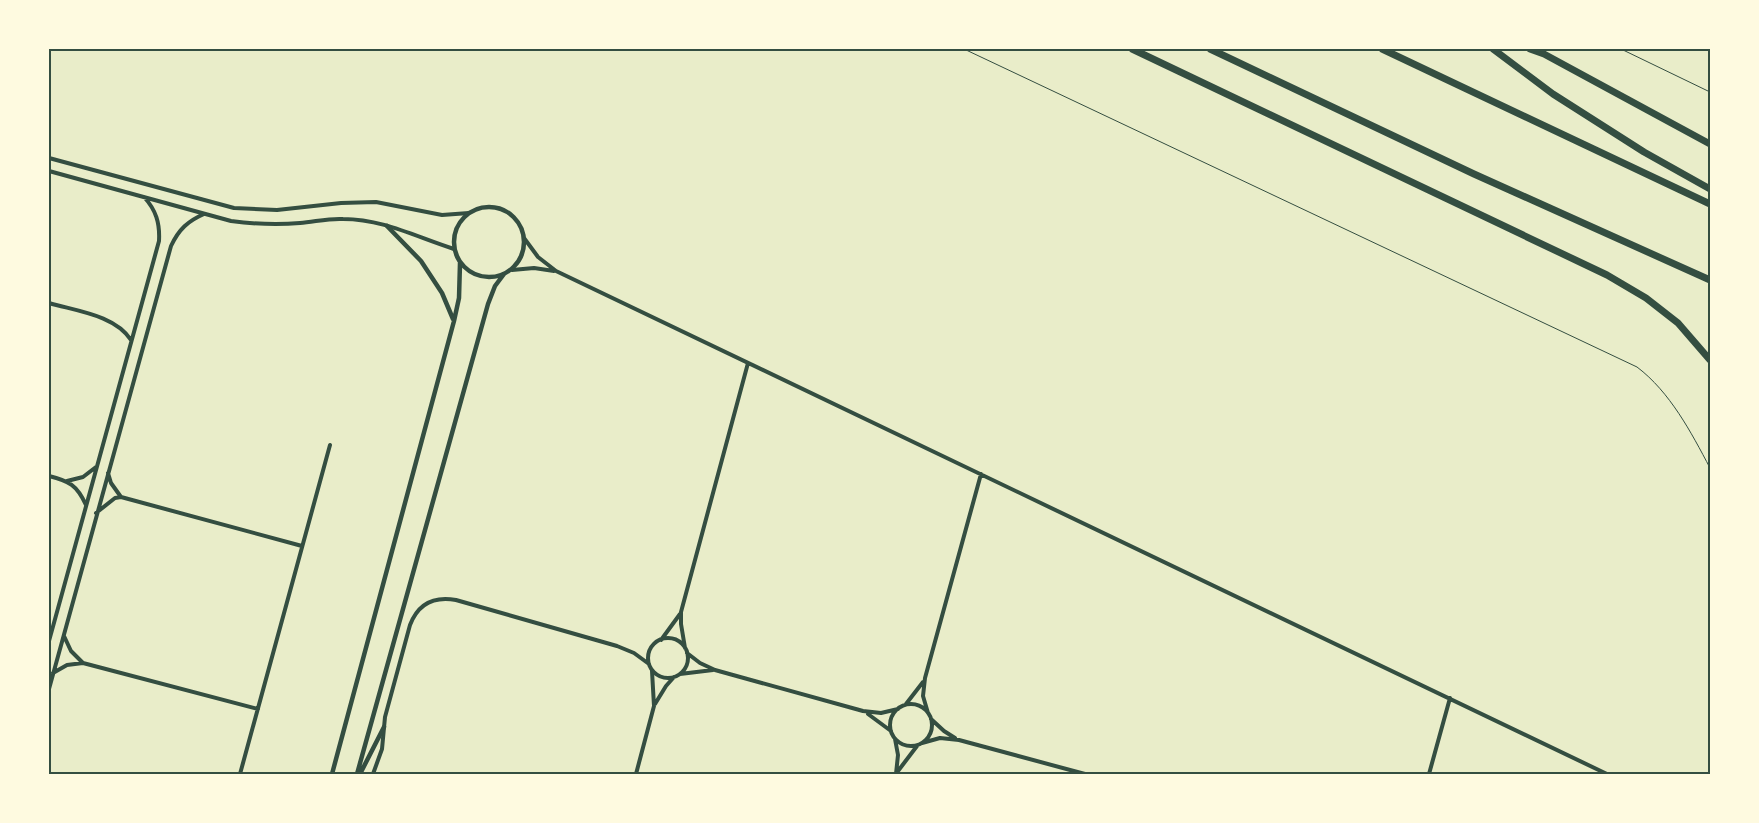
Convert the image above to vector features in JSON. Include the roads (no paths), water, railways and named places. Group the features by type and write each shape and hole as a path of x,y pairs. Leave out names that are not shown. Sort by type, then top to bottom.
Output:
{"highway":[{"path":"1132,49 1607,275 1646,298 1678,323 1710,360"},
{"path":"1210,49 1474,174 1710,280"},
{"path":"1382,49 1710,204"},
{"path":"1493,49 1553,94 1644,152 1710,189"},
{"path":"1530,49 1544,54 1710,143"}],"street":[{"path":"49,158 234,208 277,210 341,203 376,202 442,215 469,213 482,208 503,210 510,214 519,224 524,238 538,257 556,272 748,362 1607,774"},
{"path":"49,171 231,221 277,224 342,218 361,220 400,228 454,249"},
{"path":"49,641 50,631 159,241 160,231 155,212 144,197"},
{"path":"469,213 458,225 453,241 460,263 467,270 485,278 495,278 512,270 534,268 556,272"},
{"path":"49,689 171,246 176,235 184,226 193,218 204,214"},
{"path":"387,226 421,262 442,293 454,321"},
{"path":"512,270 524,250 524,238"},
{"path":"332,774 454,321 459,298 460,263"},
{"path":"358,774 488,304 495,286 504,274"},
{"path":"49,304 109,320 122,328 132,340"},
{"path":"636,774 654,706 662,690 686,665 687,653 682,636 681,612 748,362"},
{"path":"240,774 330,445"},
{"path":"67,481 83,477 96,467"},
{"path":"108,471 111,483 121,497 302,546"},
{"path":"959,740 944,731 931,719 923,696 925,678 981,474"},
{"path":"49,476 67,481 78,491 86,505"},
{"path":"96,513 108,503 121,497"},
{"path":"373,774 382,749 385,717 413,616 420,608 437,599 447,598 456,600 618,646 634,653 649,664 652,670 654,706"},
{"path":"649,664 650,650 661,640 681,612"},
{"path":"63,636 71,651 83,663"},
{"path":"661,640 672,639 685,648"},
{"path":"687,653 715,670 864,711 881,713 898,709 905,705 925,678"},
{"path":"53,673 67,665 83,663 258,709"},
{"path":"652,670 662,677 674,677"},
{"path":"679,674 715,670"},
{"path":"1428,774 1450,698"},
{"path":"905,705 918,705 928,713"},
{"path":"891,731 891,719 898,709"},
{"path":"864,711 891,731 901,744 909,746 940,738 959,740 1085,774"},
{"path":"896,773 931,733 931,719"},
{"path":"358,774 384,727"},
{"path":"895,738 898,755 896,773"}]}
